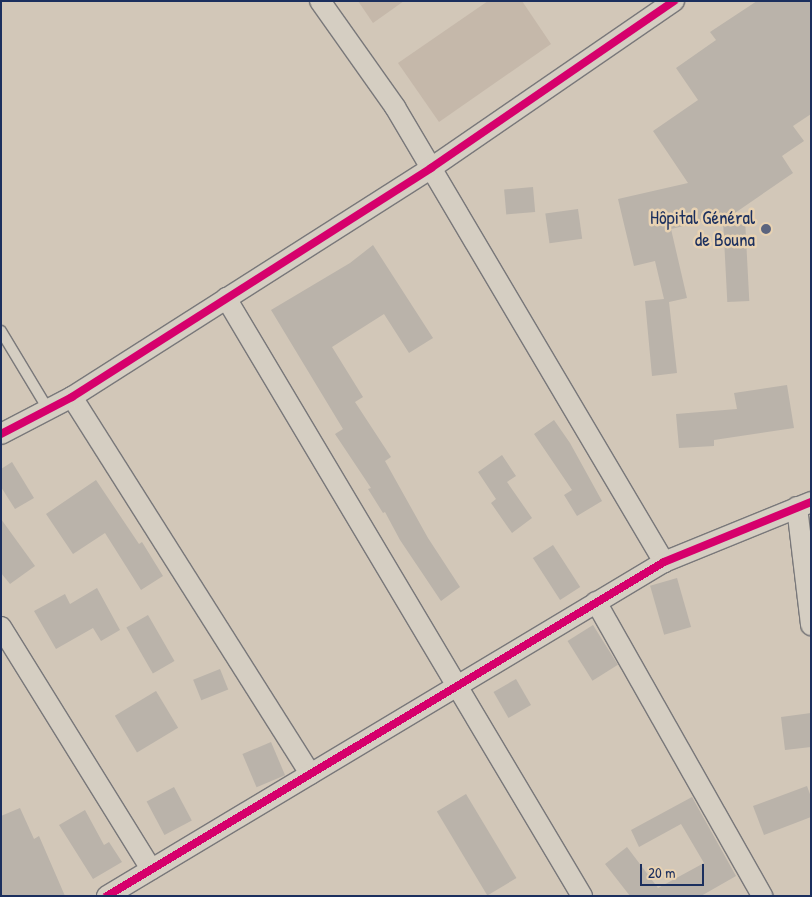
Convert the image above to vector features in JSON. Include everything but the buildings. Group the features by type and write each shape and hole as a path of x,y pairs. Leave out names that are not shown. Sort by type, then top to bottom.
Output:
{"street":[{"path":"320,1 395,107 664,562"},
{"path":"1,434 49,411 72,397 432,168 674,1"},
{"path":"226,298 582,896"},
{"path":"72,397 310,774"},
{"path":"107,896 664,562 804,504 811,625"},
{"path":"596,602 762,896"},
{"path":"1,627 151,869"}],"lane":[{"path":"1,331 49,411"}],"shaded area":[{"path":"358,1 404,1 373,23"},
{"path":"488,1 522,1 551,44 439,122 398,63"}],"cycle path":[{"path":"1,434 72,397 431,168 674,1"},
{"path":"107,896 664,562 811,502"}],"place":[{"name":"Hôpital Général de Bouna","path":"766,229"}]}
